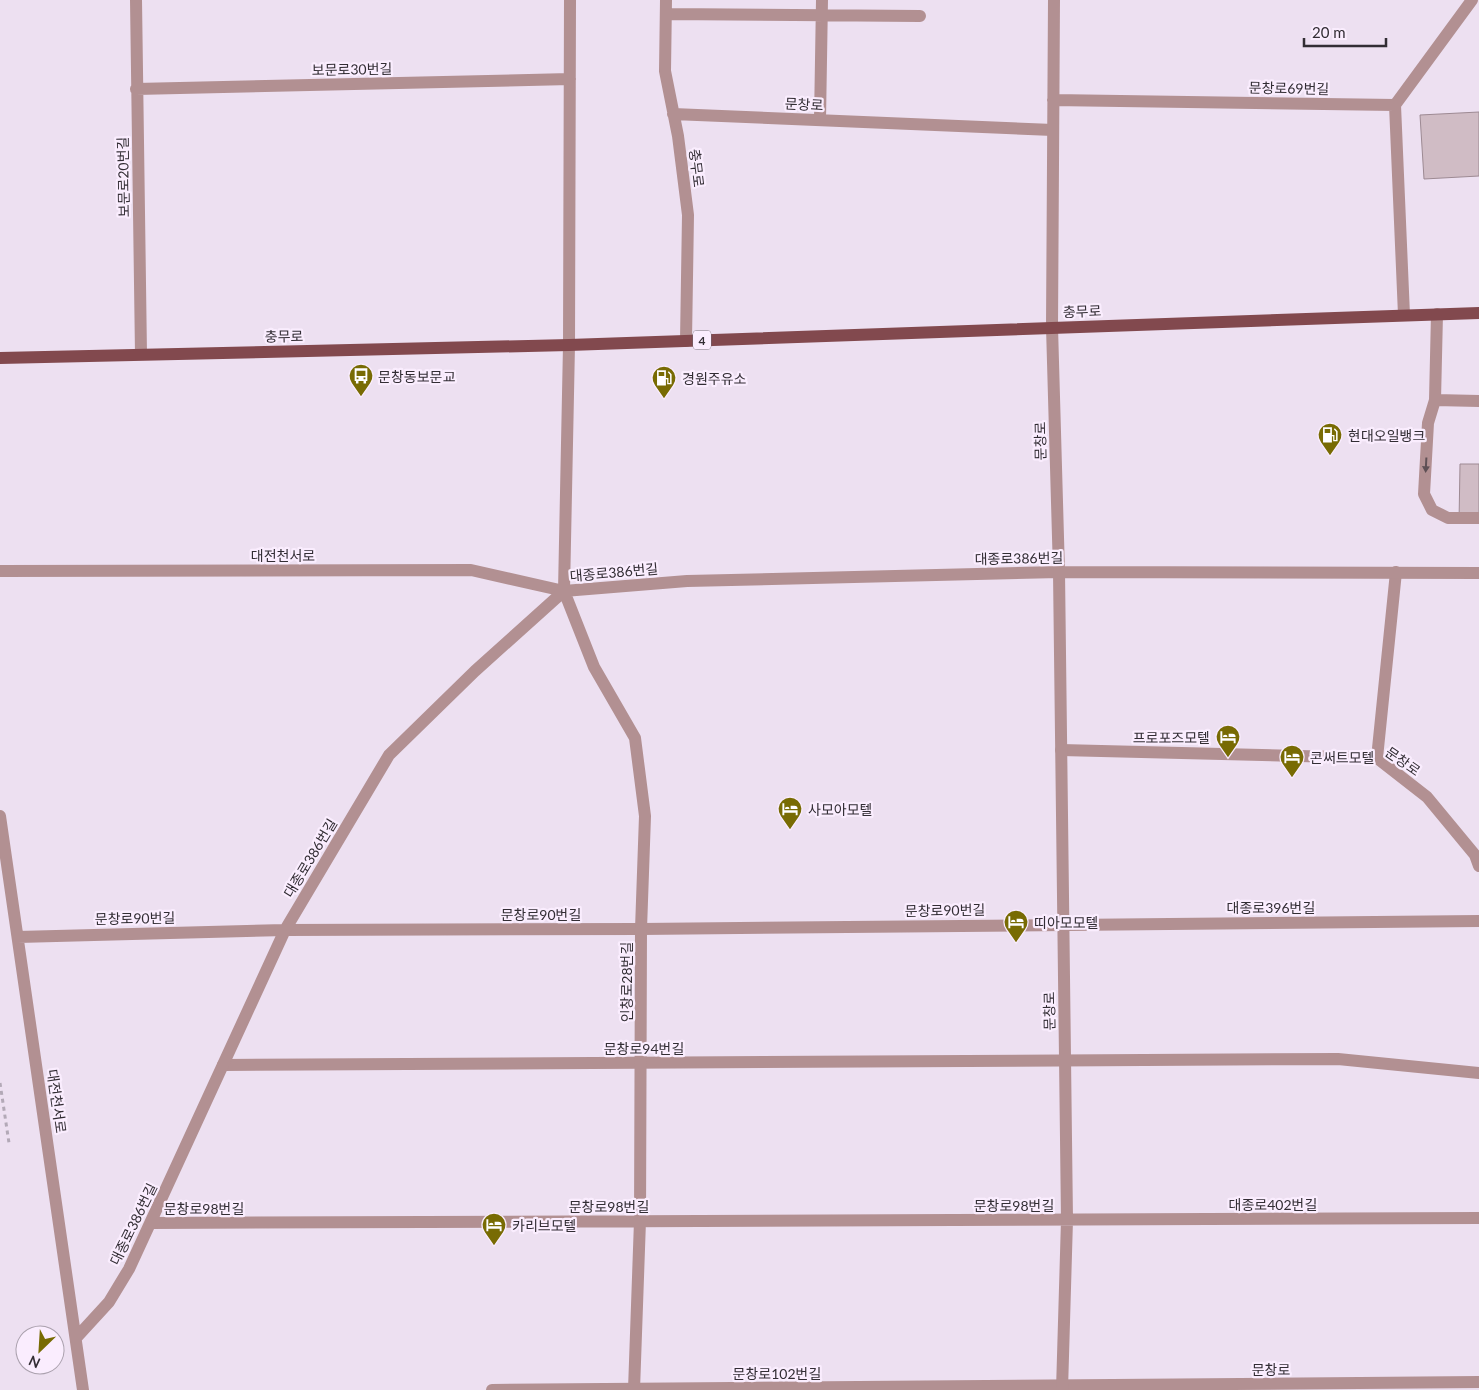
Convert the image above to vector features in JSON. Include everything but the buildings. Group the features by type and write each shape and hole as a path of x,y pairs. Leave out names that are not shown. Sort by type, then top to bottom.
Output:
{"main road":[{"name":"충무로","path":"0,358 569,345 1404,314 1479,313"}],"street":[{"name":"보문로20번길","path":"136,0 141,354"},
{"path":"564,591 569,345 570,0"},
{"name":"충무로","path":"666,0 665,71 688,215 686,341"},
{"path":"820,120 822,0"},
{"name":"문창로","path":"1054,0 1052,327 1059,572 1067,1220 1062,1388 1479,1382"},
{"path":"1404,314 1395,105 1472,0"},
{"path":"666,14 920,16"},
{"name":"보문로30번길","path":"136,89 570,79"},
{"name":"문창로69번길","path":"1053,100 1395,105"},
{"name":"문창로","path":"673,114 1053,130"},
{"path":"1437,314 1435,400 1428,423 1424,494 1432,510 1448,518 1479,518"},
{"path":"1435,400 1479,401"},
{"name":"대전천서로","path":"0,571 471,570 564,591"},
{"name":"대종로386번길","path":"76,1338 108,1302 129,1269 285,930 390,755 475,671 564,591 687,582 1059,572 1479,572"},
{"path":"1377,758 1396,572"},
{"name":"인창로28번길","path":"564,591 594,667 635,738 645,816 641,929 640,1221 634,1389"},
{"name":"문창로","path":"1061,750 1377,758 1427,797 1476,855 1479,866"},
{"name":"대전천서로","path":"0,816 84,1390"},
{"name":"대종로396번길","path":"1063,924 1479,921"},
{"name":"문창로90번길","path":"18,936 285,930 641,929 1063,924"},
{"path":"1065,1061 1338,1059 1479,1073"},
{"name":"문창로94번길","path":"223,1065 1065,1061"},
{"name":"대종로402번길","path":"1067,1220 1479,1218"},
{"name":"문창로98번길","path":"151,1223 1067,1220"},
{"name":"문창로102번길","path":"492,1390 1062,1388"}],"path":[{"path":"0,1083 8,1143"}],"place":[{"name":"문창동보문교","path":"361,397"},
{"name":"경원주유소","path":"664,399"},
{"name":"현대오일뱅크","path":"1330,456"},
{"name":"프로포즈모텔","path":"1228,758"},
{"name":"콘써트모텔","path":"1292,778"},
{"name":"사모아모텔","path":"790,830"},
{"name":"띠아모모텔","path":"1016,943"},
{"name":"카리브모텔","path":"494,1246"}]}
